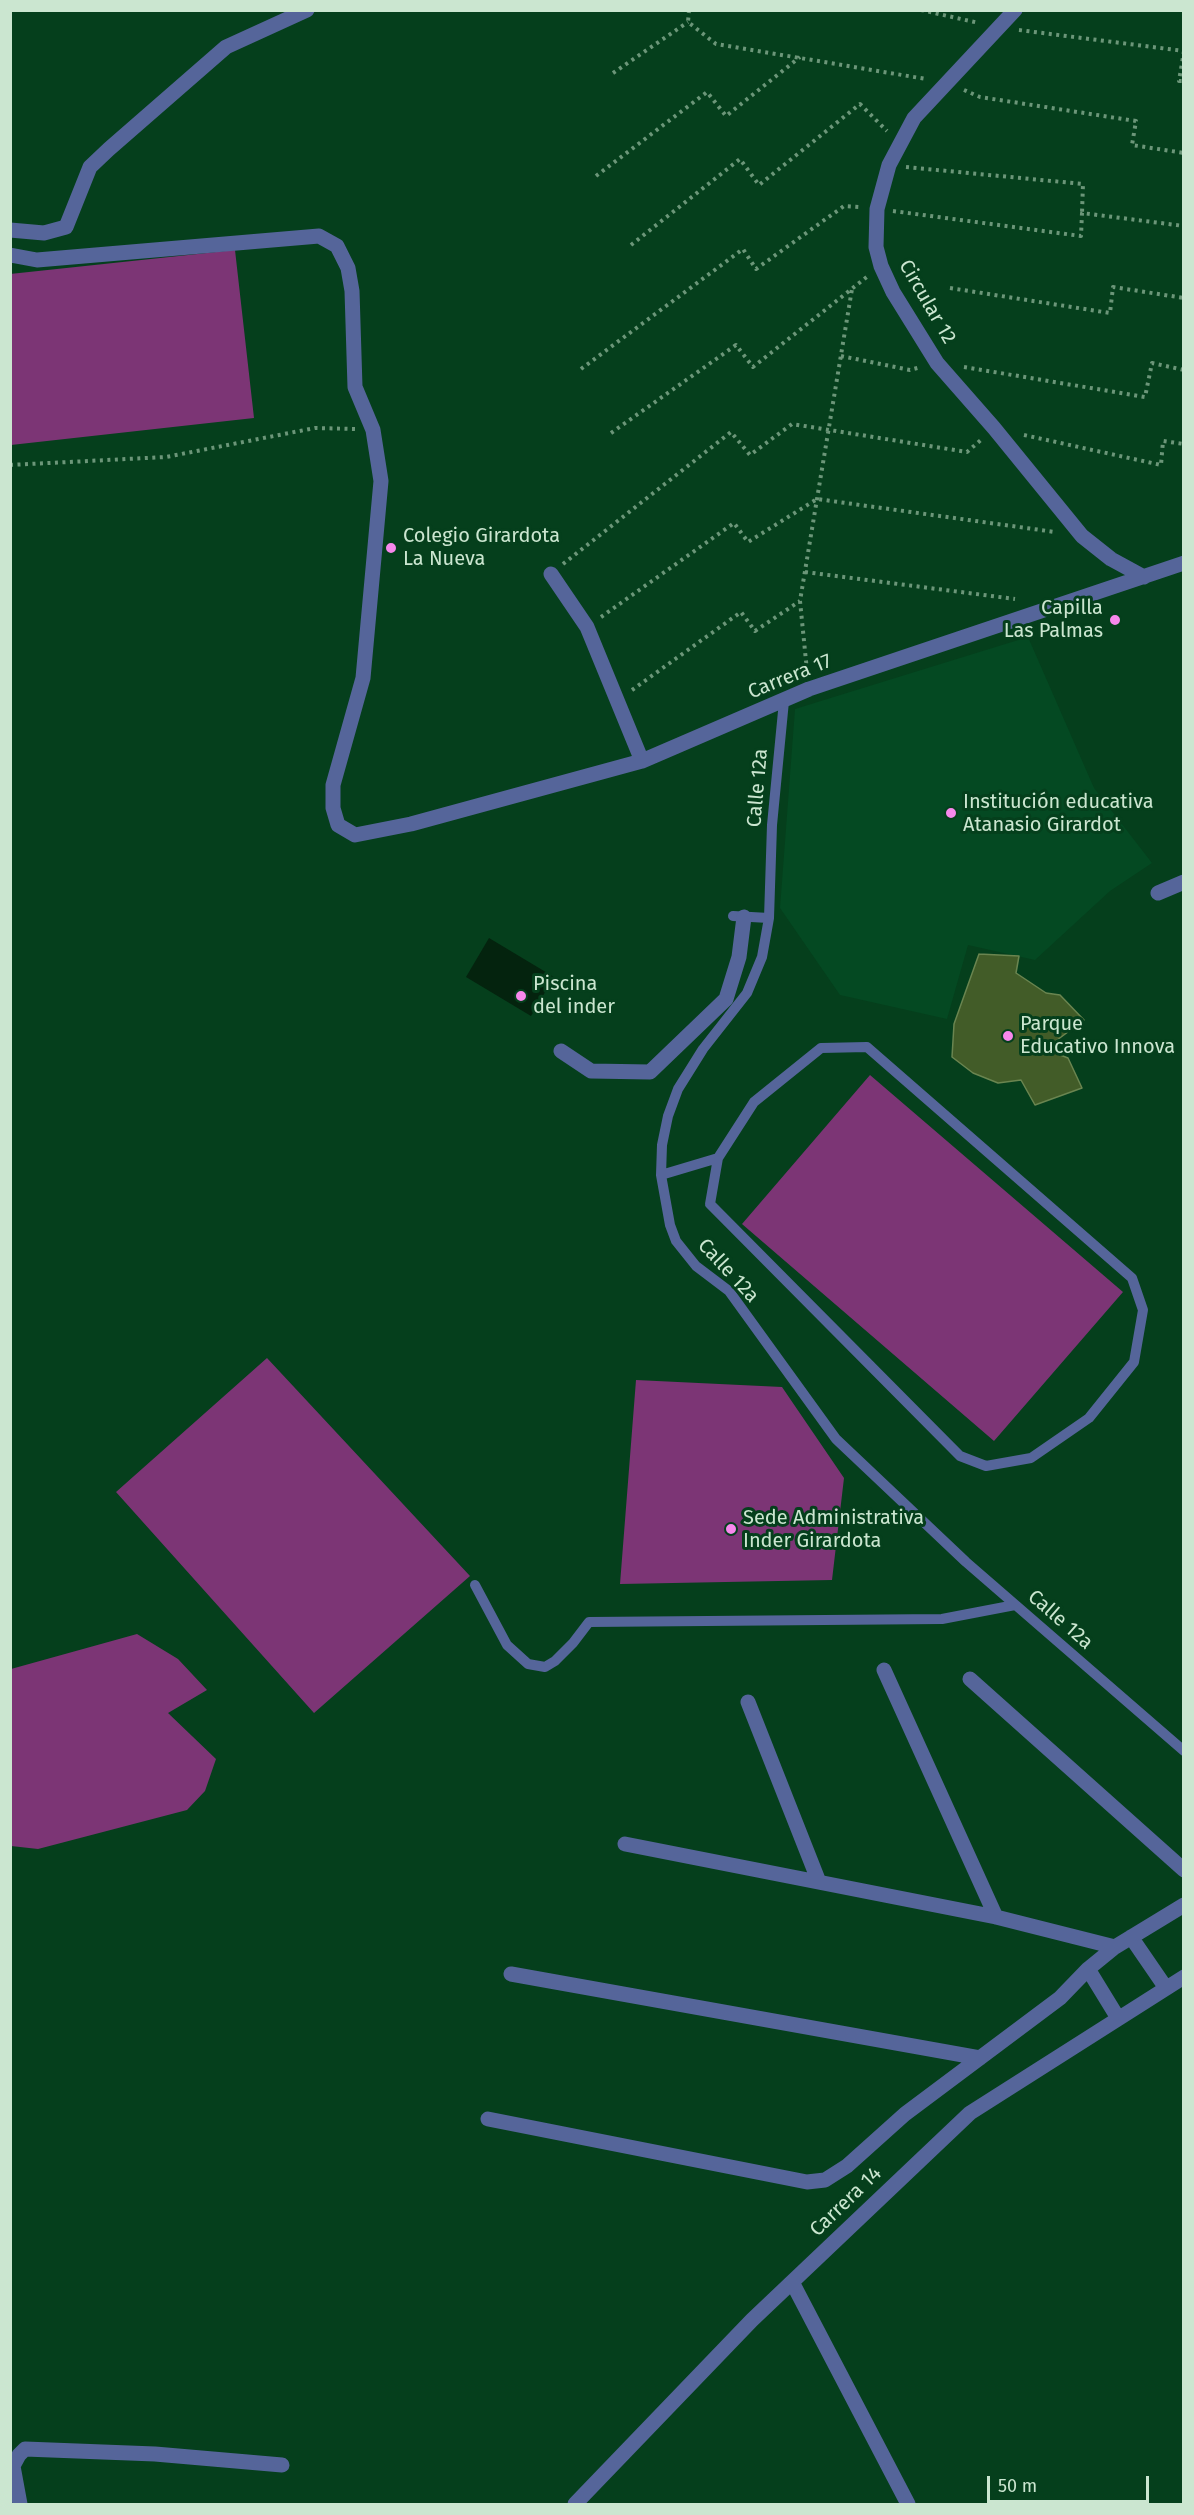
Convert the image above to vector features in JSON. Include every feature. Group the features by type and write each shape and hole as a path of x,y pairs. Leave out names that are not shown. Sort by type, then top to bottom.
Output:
{"street":[{"path":"10,230 44,233 66,226 90,167 133,128 226,47 307,10"},
{"name":"Circular 12","path":"1015,10 914,118 889,165 877,209 876,247 881,266 893,292 937,363 994,428 1082,536 1111,559 1144,577"},
{"name":"Carrera 17","path":"10,255 37,260 319,236 337,246 348,268 352,291 355,387 373,430 381,481 363,678 333,785 333,808 338,825 355,835 411,824 642,761 808,689 1184,563"},
{"path":"551,574 587,627 642,761"},
{"path":"1158,893 1184,882"},
{"path":"561,1051 591,1071 650,1072 726,999 740,957 738,916"},
{"path":"884,1670 996,1917"},
{"path":"970,1679 1184,1870"},
{"path":"748,1702 819,1882"},
{"path":"625,1845 996,1917 1115,1947"},
{"path":"488,2119 807,2182 825,2180 847,2166 905,2114 1060,1998 1088,1968 1115,1947 1184,1905"},
{"path":"1131,1937 1166,1988"},
{"path":"1088,1968 1118,2018"},
{"path":"511,1974 980,2058"},
{"name":"Carrera 14","path":"575,2505 752,2320 970,2113 1184,1977"},
{"path":"792,2282 908,2505"},
{"path":"20,2505 13,2466 26,2448 155,2454 282,2465"}],"lane":[{"name":"Calle 12a","path":"783,701 772,825 769,918 762,957 747,993 703,1049 678,1089 668,1116 662,1145 661,1175 670,1225 676,1241 696,1266 729,1292 836,1439 1015,1605 1184,1751"},
{"path":"738,916 769,918"},
{"path":"661,1175 718,1158 754,1102 821,1048 867,1047 1132,1278 1143,1310 1134,1362 1089,1418 1031,1458 986,1466 960,1456 710,1204 718,1158"},
{"path":"475,1585 507,1645 528,1664 545,1667 555,1661 589,1622 942,1619 1015,1605"}],"path":[{"path":"688,22 689,10"},
{"path":"921,10 998,27 1184,51 1179,81 1184,81"},
{"path":"688,22 716,44 947,82 980,97 1136,122 1132,145 1184,153"},
{"path":"613,73 688,22"},
{"path":"596,176 707,92 726,116 801,57"},
{"path":"631,245 740,159 759,185 860,104 900,144"},
{"path":"581,369 742,249 756,269 844,206 1081,236 1083,184 889,165"},
{"path":"1082,213 1184,226"},
{"path":"611,433 736,345 753,367 881,266"},
{"path":"950,288 1110,313 1113,287 1184,298"},
{"path":"808,689 800,601 852,289"},
{"path":"841,356 910,370 937,363 1145,397 1152,363 1184,370"},
{"path":"551,574 731,432 750,455 792,424 967,452 994,428 1161,465 1163,441 1184,444"},
{"path":"10,465 166,457 315,428 373,430"},
{"path":"587,627 734,523 748,542 817,499 1082,536"},
{"path":"805,572 1016,599"},
{"path":"617,701 741,612 755,632 800,601"}],"shaded area":[{"path":"235,250 254,418 11,445 10,274"},
{"name":"Institución educativa Atanasio Girardot","path":"1028,637 1094,788 1152,863 1110,891 1035,960 968,945 947,1019 840,995 780,908 795,709"},
{"name":"Piscina del inder","path":"489,938 554,977 531,1016 466,977"},
{"path":"870,1075 1123,1292 994,1441 742,1224"},
{"path":"267,1358 470,1576 314,1713 116,1492"},
{"name":"Sede Administrativa Inder Girardota","path":"636,1380 782,1387 844,1478 832,1580 620,1584"},
{"path":"137,1634 178,1659 207,1690 168,1713 216,1759 205,1791 187,1810 38,1849 11,1846 11,1669"}],"building":[{"name":"Parque Educativo Innova","path":"979,954 1019,956 1016,973 1046,993 1060,995 1084,1020 1045,1049 1068,1058 1082,1088 1035,1105 1021,1080 998,1083 973,1073 952,1057 954,1024"}],"place":[{"name":"Colegio Girardota La Nueva","path":"391,548"},
{"name":"Capilla Las Palmas","path":"1115,620"},
{"name":"Institución educativa Atanasio Girardot","path":"951,813"},
{"name":"Piscina del inder","path":"521,996"},
{"name":"Parque Educativo Innova","path":"1008,1036"},
{"name":"Sede Administrativa Inder Girardota","path":"731,1529"}]}
